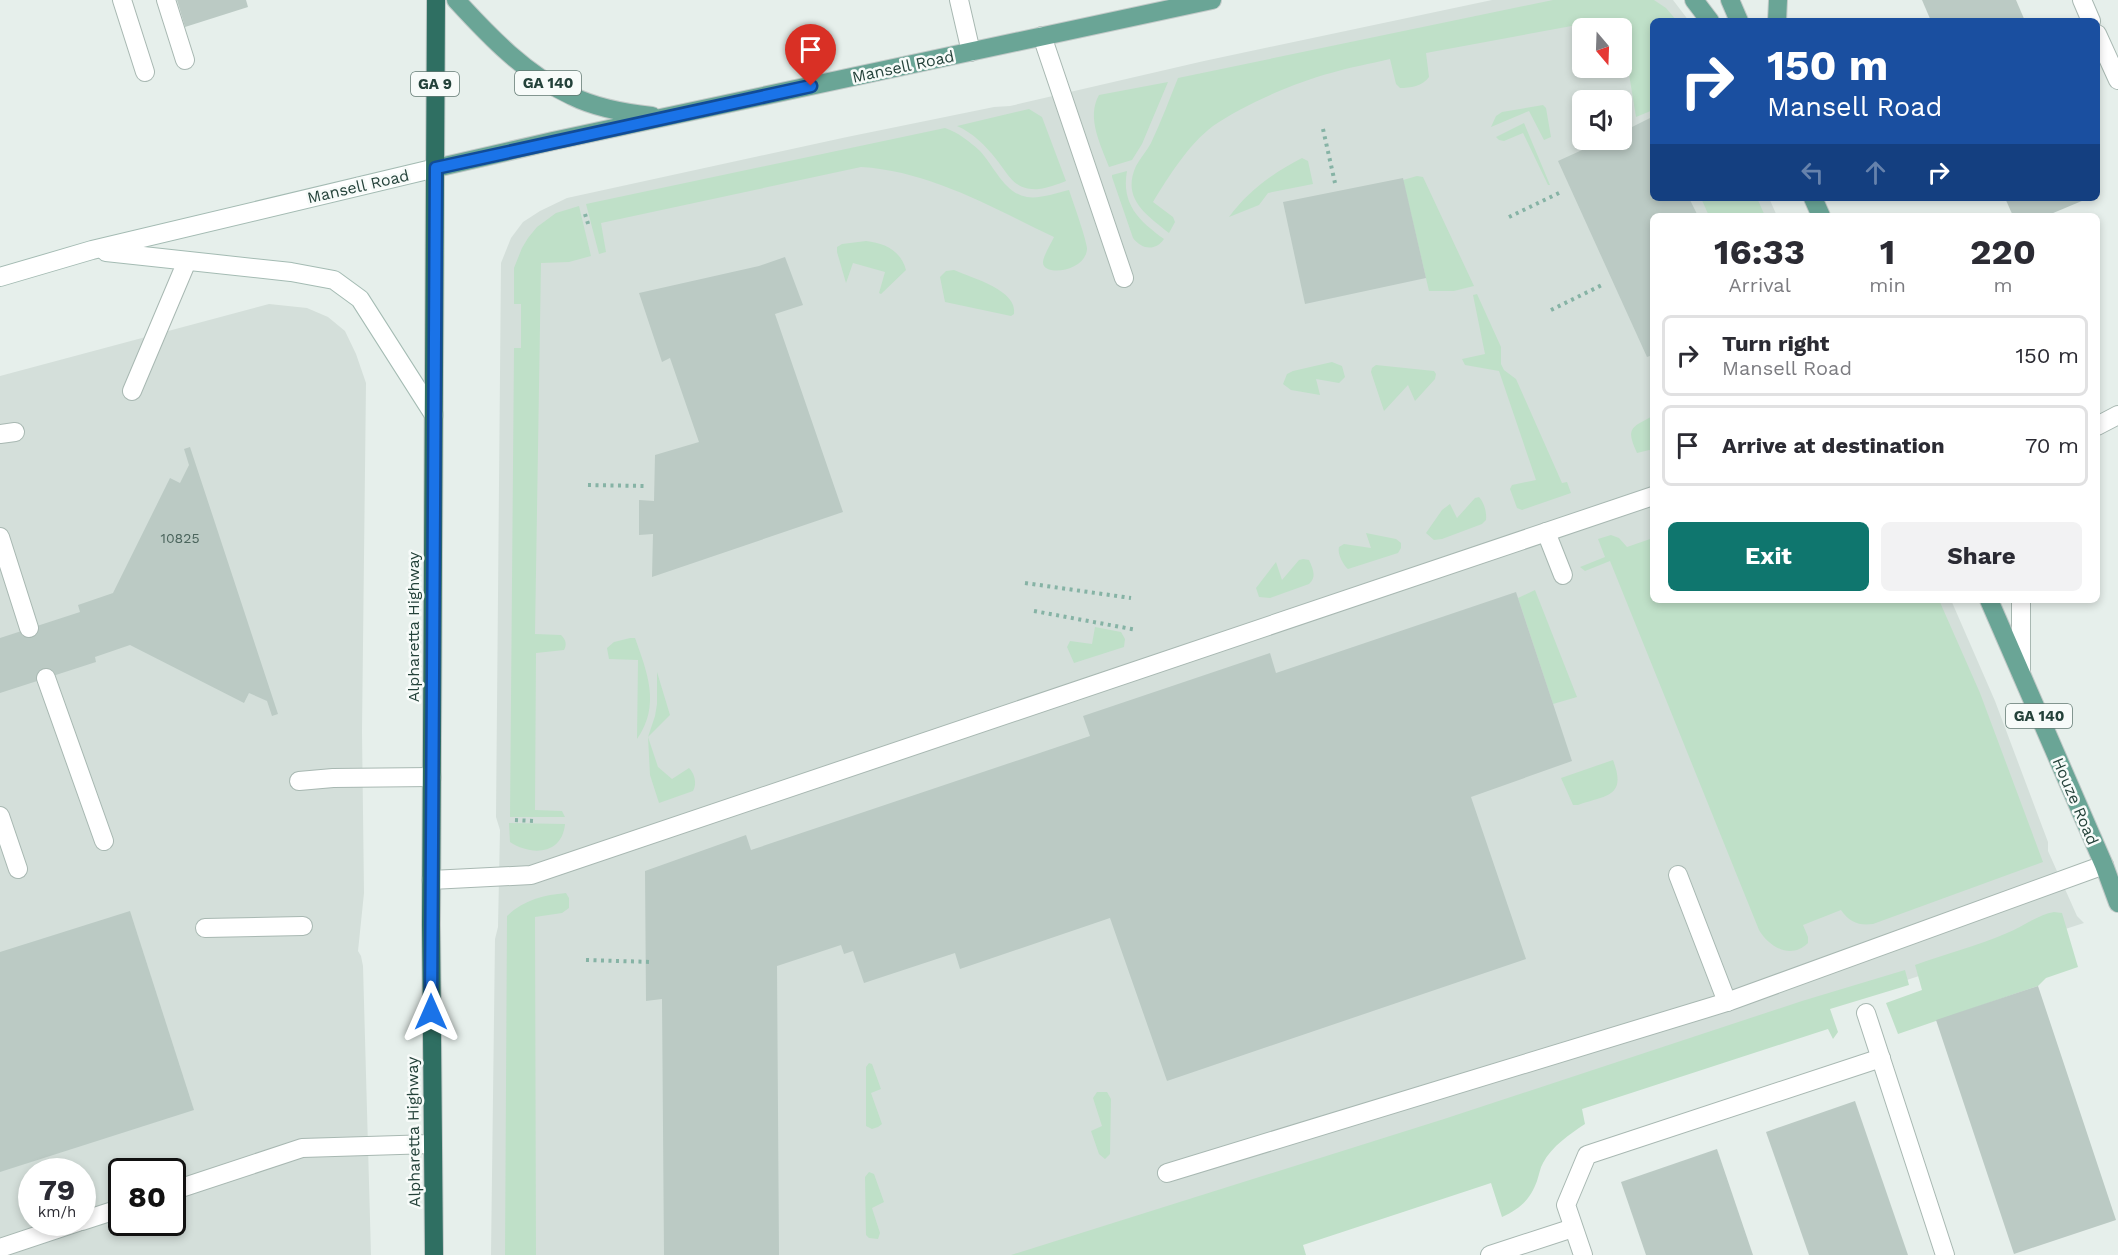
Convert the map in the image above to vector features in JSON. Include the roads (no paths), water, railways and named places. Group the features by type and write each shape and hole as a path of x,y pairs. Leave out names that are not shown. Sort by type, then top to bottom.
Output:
{"highway":[{"name":"Alpharetta Highway","path":"434,1255 431,880 436,0"}],"main road":[{"path":"122,0 145,72"},
{"path":"166,0 185,60"},
{"name":"GA 140","path":"456,0 525,67 572,97 630,113 665,117"},
{"path":"959,0 971,52"},
{"name":"Mansell Road","path":"0,277 92,250 436,168 1212,0"},
{"path":"1694,0 1708,18"},
{"path":"1730,0 1738,18"},
{"path":"1778,0 1778,18"},
{"path":"2082,0 2090,18"},
{"path":"1042,36 1124,278"},
{"path":"2100,41 2118,80"},
{"path":"92,250 291,272 334,280 360,299 434,415"},
{"path":"132,391 187,261"},
{"path":"2100,424 2118,415"},
{"path":"431,880 531,875 1650,497"},
{"path":"1546,532 1563,575"},
{"path":"0,537 28,628"},
{"name":"Houze Road","path":"1990,603 2104,865 2118,903"},
{"path":"2021,603 2021,673"},
{"path":"46,678 104,841"},
{"path":"299,781 333,778 432,777"},
{"path":"0,816 18,869"},
{"path":"1167,1173 1727,1002 2104,865"},
{"path":"1678,875 1727,1002"},
{"path":"205,928 303,926"},
{"path":"1866,1013 1946,1255"},
{"path":"1583,1255 1566,1205 1587,1155 1881,1058"},
{"path":"186,1187 302,1148 432,1144"},
{"path":"1490,1255 1574,1228"},
{"path":"0,1248 36,1236"}]}
